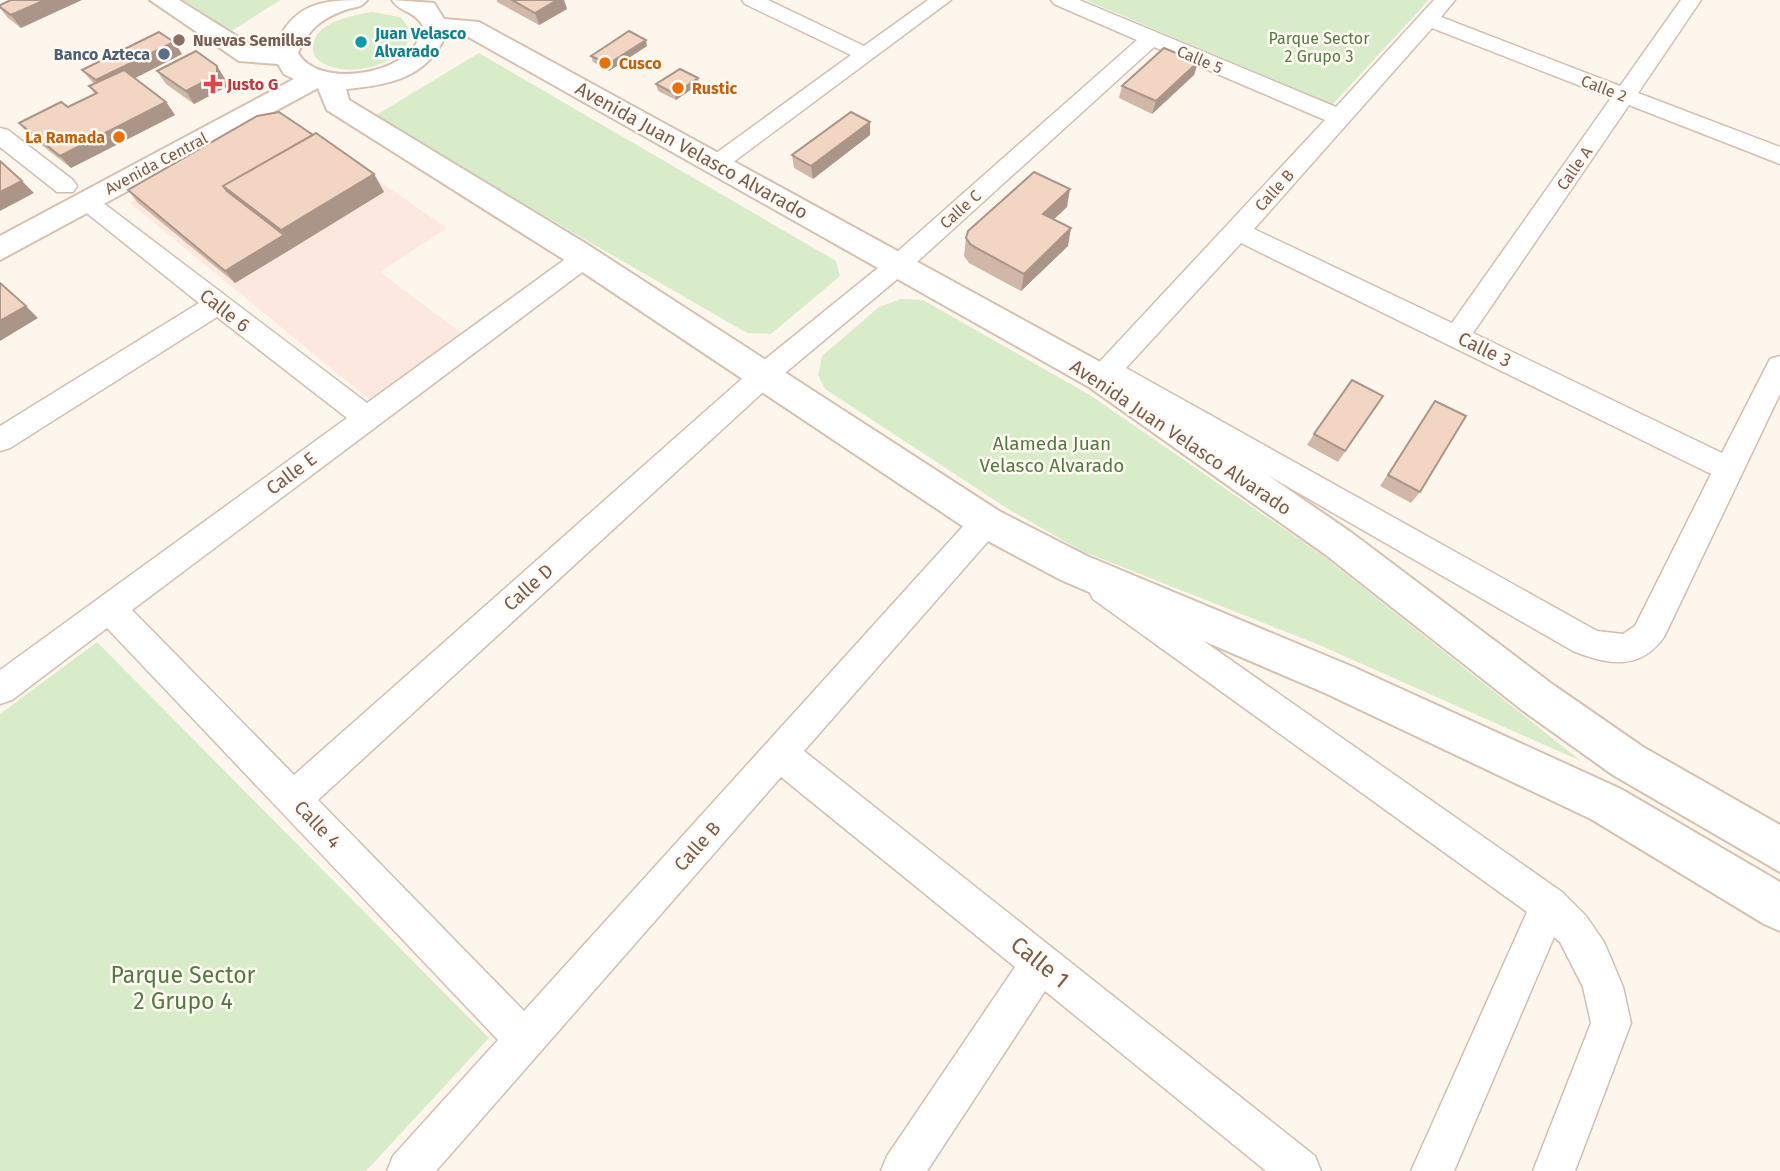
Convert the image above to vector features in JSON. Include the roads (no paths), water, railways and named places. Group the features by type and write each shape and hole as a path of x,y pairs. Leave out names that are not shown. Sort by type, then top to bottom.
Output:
{"main road":[{"path":"162,0 248,55 305,71 369,80 405,67 429,47 421,9 462,0"},
{"path":"355,0 329,8 300,24 286,46 305,71 337,104 584,258 986,522 1074,568 1339,680 1606,804 1780,908"},
{"name":"Avenida Juan Velasco Alvarado","path":"421,9 470,27 898,265 1105,374 1339,544 1537,697 1628,761 1780,850"},
{"name":"Avenida Central","path":"0,249 75,194 305,71"},
{"name":"Avenida Central","path":"0,221 75,194"}],"street":[{"path":"752,0 867,55"},
{"path":"716,163 941,0"},
{"name":"Calle 5","path":"1061,0 1339,117"},
{"name":"Calle B","path":"1105,374 1238,231 1445,0"},
{"name":"Calle A","path":"1457,336 1692,0"},
{"name":"Calle 2","path":"1428,19 1780,156"},
{"name":"Calle C","path":"764,376 898,265 1152,38"},
{"path":"0,135 75,194"},
{"name":"Calle 6","path":"75,194 366,418"},
{"name":"Calle 3","path":"1238,231 1730,470"},
{"name":"Calle E","path":"0,689 584,258"},
{"path":"0,440 217,304"},
{"path":"1730,470 1780,366"},
{"name":"Avenida Juan Velasco Alvarado","path":"1105,374 1586,641 1604,648 1626,651 1646,638 1687,546 1730,470"},
{"name":"Calle D","path":"293,799 764,376"},
{"name":"Calle B","path":"408,1171 986,522"},
{"path":"1074,568 1549,905 1573,929 1590,956 1603,987 1611,1023 1553,1171"},
{"name":"Calle 4","path":"110,609 525,1040"},
{"name":"Calle 1","path":"779,754 1300,1171"},
{"path":"1432,1171 1549,905"},
{"path":"902,1171 1041,963"}],"place":[{"name":"Nuevas Semillas","path":"179,40"},
{"name":"Juan Velasco Alvarado","path":"361,42"},
{"name":"Banco Azteca","path":"164,54"},
{"name":"Cusco","path":"605,63"},
{"name":"Justo G","path":"213,84"},
{"name":"Rustic","path":"678,88"},
{"name":"La Ramada","path":"119,137"}],"park label":[{"name":"Parque Sector 2 Grupo 3","path":"1319,47"},
{"name":"Alameda Juan Velasco Alvarado","path":"1052,454"},
{"name":"Parque Sector 2 Grupo 4","path":"183,988"}]}
